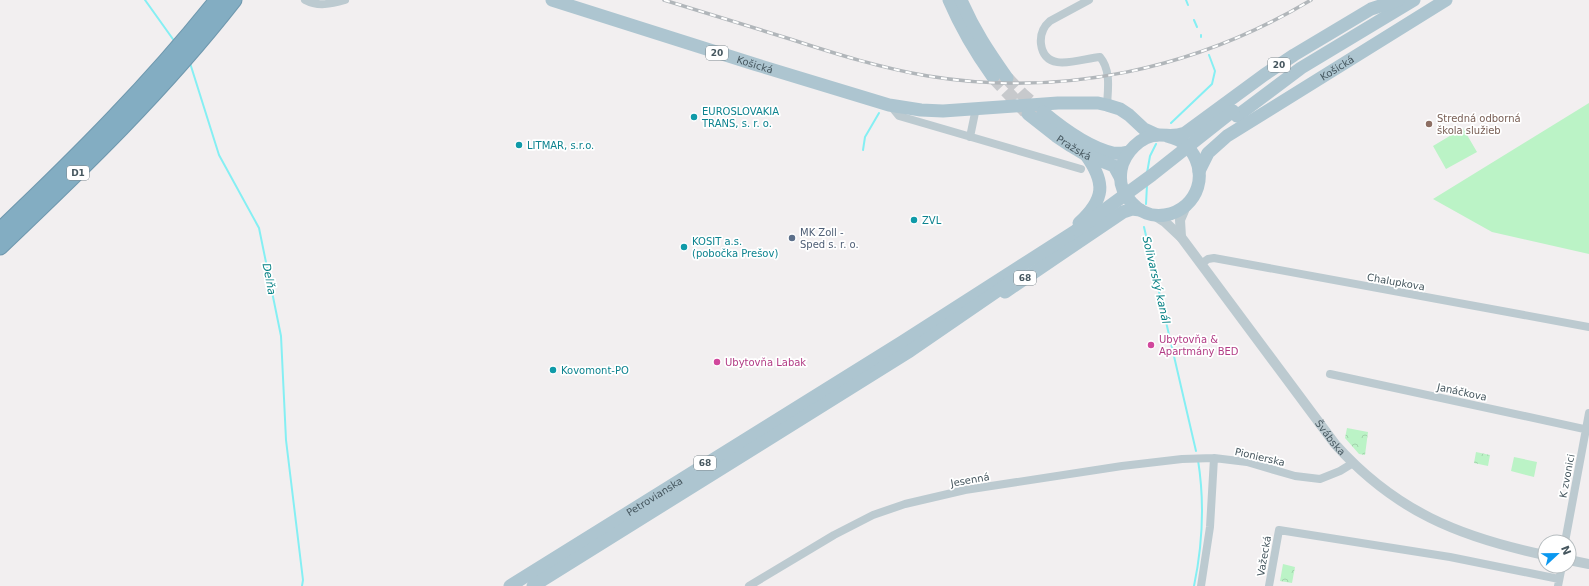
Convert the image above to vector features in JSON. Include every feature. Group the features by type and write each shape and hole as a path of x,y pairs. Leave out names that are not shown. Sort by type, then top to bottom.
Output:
{"highway":[{"name":"D1","path":"0,230 71,162 138,93 166,62 217,0"},
{"name":"D1","path":"0,247 81,170 153,96 234,0"}],"main road":[{"name":"Košická","path":"552,0 754,64 889,104 922,110 943,111 1058,103 1089,103 1107,105 1120,109 1144,129 1162,136"},
{"path":"949,0 959,24 972,47 993,77"},
{"path":"961,0 969,20 981,41 1007,78"},
{"path":"906,346 1079,229 1128,202 1298,62 1398,0"},
{"name":"20","path":"1162,136 1177,136 1185,133 1294,55 1371,9 1398,0"},
{"path":"1235,113 1301,68 1414,0"},
{"name":"Košická","path":"1199,171 1208,153 1227,136 1446,0"},
{"name":"Pražská","path":"1043,112 1070,132 1092,144 1113,153 1130,150"},
{"name":"Pražská","path":"1028,114 1056,136 1086,155 1114,166 1120,180"},
{"path":"1079,229 1111,199 1120,180 1123,163 1135,137 1133,119"},
{"path":"1130,150 1139,142 1162,136 1179,140 1186,145 1193,154 1199,171 1199,182 1196,192 1186,206"},
{"name":"Košická","path":"1186,145 1196,146 1227,136"},
{"name":"68","path":"1079,229 1094,207 1100,191 1100,180 1096,170 1086,155"},
{"name":"68","path":"1120,180 1127,198 1140,210"},
{"name":"68","path":"906,346 958,323 1108,223 1125,210 1140,210 1154,215 1170,214 1179,211 1186,206"},
{"name":"Petrovianska","path":"510,586 906,346"},
{"name":"Petrovianska","path":"533,586 906,346"}],"street":[{"path":"305,0 314,4 326,5 345,0"},
{"path":"1089,0 1050,21 1045,26 1041,35 1041,45 1042,50 1049,58 1058,62 1066,63 1092,57 1100,57 1107,69 1107,105"},
{"name":"Košická","path":"889,104 899,116 942,130 1081,169"},
{"path":"970,137 976,108"},
{"path":"1181,237 1180,220 1186,206"},
{"path":"1108,223 1125,216 1135,215 1159,223 1181,237"},
{"name":"Švábska","path":"1154,215 1165,222 1181,237 1335,444 1353,463 1401,502 1440,523 1465,534 1506,547 1537,553"},
{"name":"Chalupkova","path":"1201,264 1208,259 1214,258 1589,327"},
{"name":"Janáčkova","path":"1330,374 1587,429"},
{"name":"K zvonici","path":"1567,534 1589,414"},
{"path":"1201,586 1210,527 1214,458"},
{"name":"Pionierska","path":"1214,458 1247,462 1295,476 1320,479 1340,471 1353,463"},
{"name":"Jesenná","path":"748,586 858,522 905,504 965,490 1122,466 1214,458"},
{"name":"Važecká","path":"1269,586 1279,530 1450,556 1558,582"},
{"path":"1577,562 1589,564"}],"green space":[{"path":"1589,103 1589,254 1492,232 1433,199"},
{"path":"1463,128 1477,152 1446,169 1433,146"},
{"path":"1347,428 1368,432 1365,455 1359,454 1345,438"},
{"path":"1476,452 1490,455 1488,466 1474,463"},
{"path":"1514,457 1537,462 1534,477 1511,471"},
{"path":"1283,564 1295,567 1292,583 1280,581"}],"waterway":[{"name":"Delňa","path":"145,0 175,42"},
{"name":"Solivarský kanál","path":"1186,0 1188,5"},
{"name":"Solivarský kanál","path":"1194,20 1197,27"},
{"name":"Solivarský kanál","path":"1171,123 1212,84 1215,71 1209,55"},
{"name":"Delňa","path":"190,63 219,155 259,228 281,336 286,440 303,580 302,586"},
{"path":"863,150 865,137 879,113"},
{"name":"Solivarský kanál","path":"1147,173 1150,156 1156,144"},
{"name":"Solivarský kanál","path":"1146,204 1147,185"},
{"name":"Solivarský kanál","path":"1144,227 1196,451"},
{"name":"Solivarský kanál","path":"1194,586 1202,523 1202,492 1198,460"}],"tunnel":[{"path":"993,77 1026,112"},
{"path":"1007,78 1040,110"}],"railway":[{"path":"664,0 841,55 893,69 928,76 978,82 1028,83 1077,80 1126,72 1174,60 1221,44 1267,24 1311,0"}],"place":[{"name":"EUROSLOVAKIA TRANS, s. r. o.","path":"694,117"},
{"name":"Stredná odborná škola služieb","path":"1429,124"},
{"name":"LITMAR, s.r.o.","path":"519,145"},
{"name":"ZVL","path":"914,220"},
{"name":"MK Zoll - Sped s. r. o.","path":"792,238"},
{"name":"KOSIT a.s. (pobočka Prešov)","path":"684,247"},
{"name":"Ubytovňa & Apartmány BED","path":"1151,345"},
{"name":"Ubytovňa Labak","path":"717,362"},
{"name":"Kovomont-PO","path":"553,370"}]}
